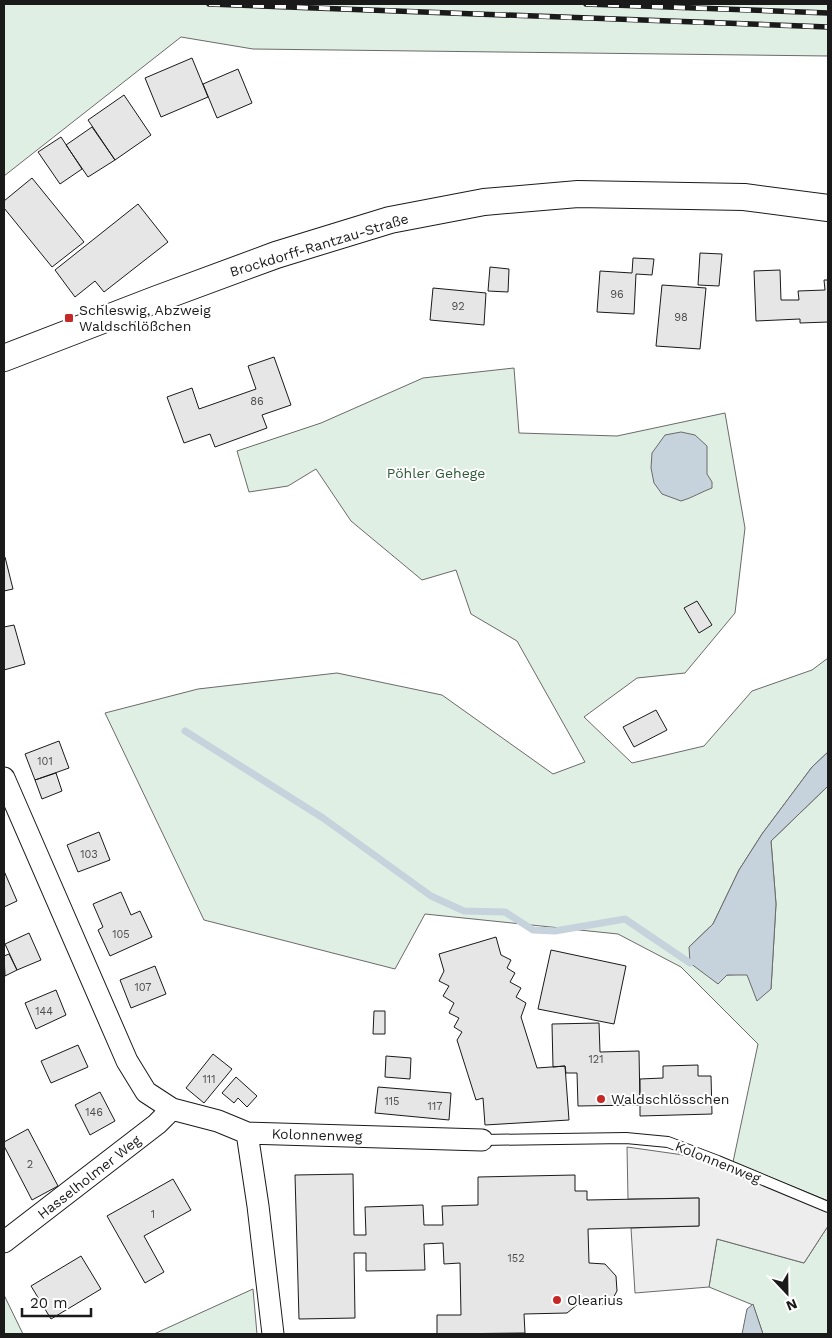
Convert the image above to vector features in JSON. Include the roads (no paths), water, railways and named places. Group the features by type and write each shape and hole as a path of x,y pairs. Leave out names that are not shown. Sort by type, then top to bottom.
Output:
{"street":[{"name":"Brockdorff-Rantzau-Straße","path":"4,358 276,255 390,220 484,202 578,194 744,197 828,208"},
{"name":"Kolonnenweg","path":"4,778 127,1061 146,1092 172,1109 218,1122 247,1133 482,1140"},
{"name":"Hasselholmer Weg","path":"4,1242 157,1124 172,1109"},
{"path":"247,1133 258,1206 273,1334"}],"lane":[{"name":"Kolonnenweg","path":"482,1140 626,1138 668,1142 718,1161 828,1208"}],"waterway":[{"path":"185,731 323,818 431,896 464,911 505,912 533,930 555,931 625,919 690,963"}],"railway":[{"path":"209,4 828,27"},
{"path":"586,4 828,13"}],"place":[{"name":"Schleswig, Abzweig Waldschlößchen","path":"69,318"},
{"name":"Waldschlösschen","path":"601,1099"},
{"name":"Olearius","path":"557,1300"}],"park label":[{"name":"Pöhler Gehege","path":"436,473"}]}
